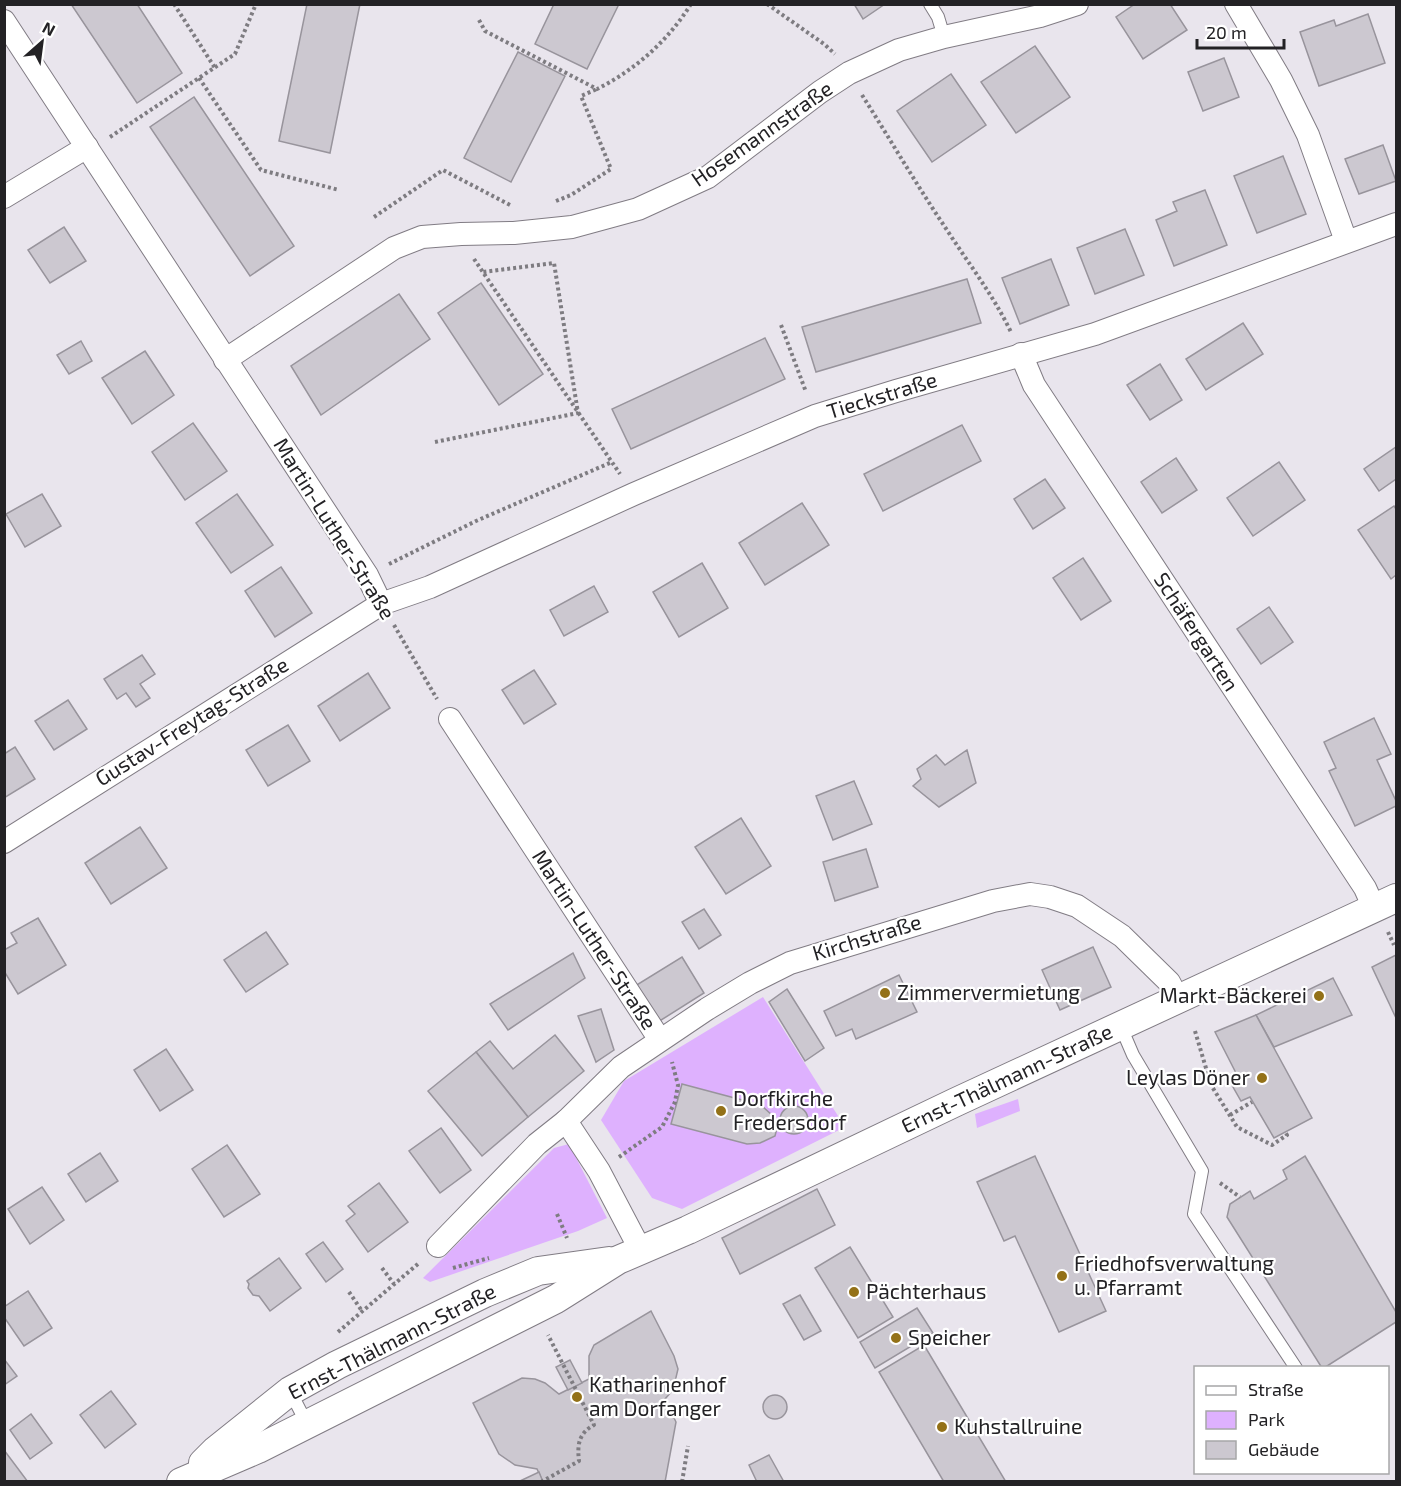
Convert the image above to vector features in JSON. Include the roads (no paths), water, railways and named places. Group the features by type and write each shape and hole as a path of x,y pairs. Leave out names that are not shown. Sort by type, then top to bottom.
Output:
{"street":[{"name":"Hosemannstraße","path":"225,360 394,248 422,237 572,228 638,209 708,177 820,92 849,73 899,50 944,37 1040,16 1077,4"},
{"path":"1236,4 1281,80 1308,135 1346,242"},
{"name":"Martin-Luther-Straße","path":"4,21 367,575 381,604"},
{"path":"4,197 88,149"},
{"name":"Tieckstraße","path":"381,604 430,587 634,494 815,416 1095,334 1396,224"},
{"name":"Schäfergarten","path":"1021,354 1034,385 1230,686 1365,888 1385,903"},
{"name":"Gustav-Freytag-Straße","path":"4,842 381,604"},
{"name":"Martin-Luther-Straße","path":"450,719 660,1040"},
{"name":"Kirchstraße","path":"432,1256 537,1144 567,1121 621,1067 750,983 790,963 993,901 1030,894 1050,897 1077,906 1122,936 1169,982 1178,999"},
{"name":"Ernst-Thälmann-Straße","path":"186,1479 258,1449 556,1299 630,1255 1385,903"},
{"path":"567,1121 599,1171 630,1255"},
{"name":"Ernst-Thälmann-Straße","path":"186,1479 214,1451 290,1391 337,1365 485,1293 538,1271 630,1255"}],"lane":[{"path":"930,4 938,17 944,37"},
{"path":"1121,1027 1133,1055 1202,1171 1194,1214 1295,1366"},
{"path":"290,1391 307,1424"}],"place":[{"name":"Zimmervermietung","path":"885,993"},
{"name":"Markt-Bäckerei","path":"1319,996"},
{"name":"Leylas Döner","path":"1262,1078"},
{"name":"Dorfkirche Fredersdorf","path":"721,1111"},
{"name":"Friedhofsverwaltung u. Pfarramt","path":"1062,1276"},
{"name":"Pächterhaus","path":"854,1292"},
{"name":"Speicher","path":"896,1338"},
{"name":"Katharinenhof am Dorfanger","path":"577,1397"},
{"name":"Kuhstallruine","path":"942,1427"}]}
